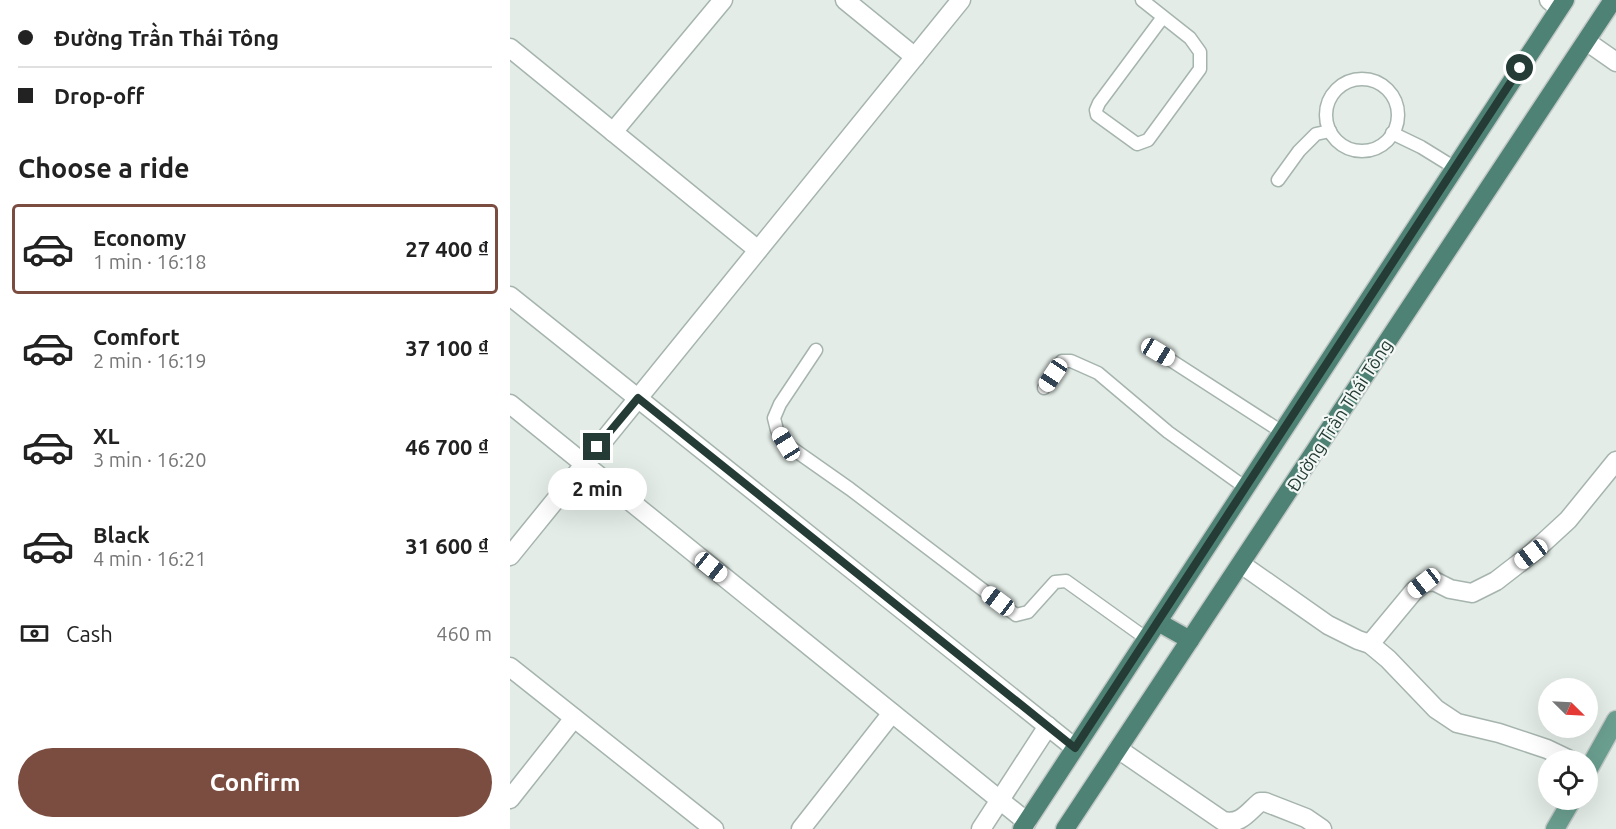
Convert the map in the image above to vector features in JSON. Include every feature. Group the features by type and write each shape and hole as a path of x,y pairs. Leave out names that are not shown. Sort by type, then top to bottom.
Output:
{"highway":[{"name":"Đường Trần Thái Tông","path":"1065,829 1613,0"},
{"path":"1025,825 1455,168 1557,3"},
{"path":"1158,622 1190,640"}],"main road":[{"path":"1598,751 1616,720"},
{"path":"1556,829 1566,810"}],"street":[{"path":"613,132 723,0"},
{"path":"845,0 915,57"},
{"path":"510,556 962,0"},
{"path":"1586,41 1616,62"},
{"path":"510,48 758,250"},
{"path":"510,296 1075,748"},
{"path":"510,404 1000,800 1025,825"},
{"path":"1370,644 1414,591 1424,583 1434,581 1450,589 1472,593 1496,581 1531,554 1568,520 1616,460"},
{"path":"1240,564 1328,625 1370,644 1388,659 1436,709 1457,723 1499,732 1549,750"},
{"path":"510,667 714,829"},
{"path":"801,829 892,713"},
{"path":"510,799 574,718"},
{"path":"981,829 1048,726"},
{"path":"1118,749 1223,821 1232,823 1242,819 1260,802 1265,802 1306,818 1322,829"}],"lane":[{"path":"1142,0 1190,38 1200,52 1200,69 1148,140 1137,144 1097,116 1096,110 1163,17"},
{"path":"1360,78 1380,83 1394,98 1398,118 1392,133 1383,144 1374,149 1364,151 1344,146 1330,131 1326,111 1329,102 1341,85 1350,80 1360,78"},
{"path":"1278,180 1299,151 1316,134 1330,131"},
{"path":"1392,133 1421,147 1455,168"},
{"path":"816,350 780,404 774,418 777,430 786,444 850,489 1016,615 1028,612 1055,582 1066,581 1147,639"},
{"path":"1158,352 1282,432"},
{"path":"1044,388 1062,361 1071,361 1098,373 1168,432 1246,488"}],"route":[{"path":"597,447 638,398 1075,748 1520,68"}]}
